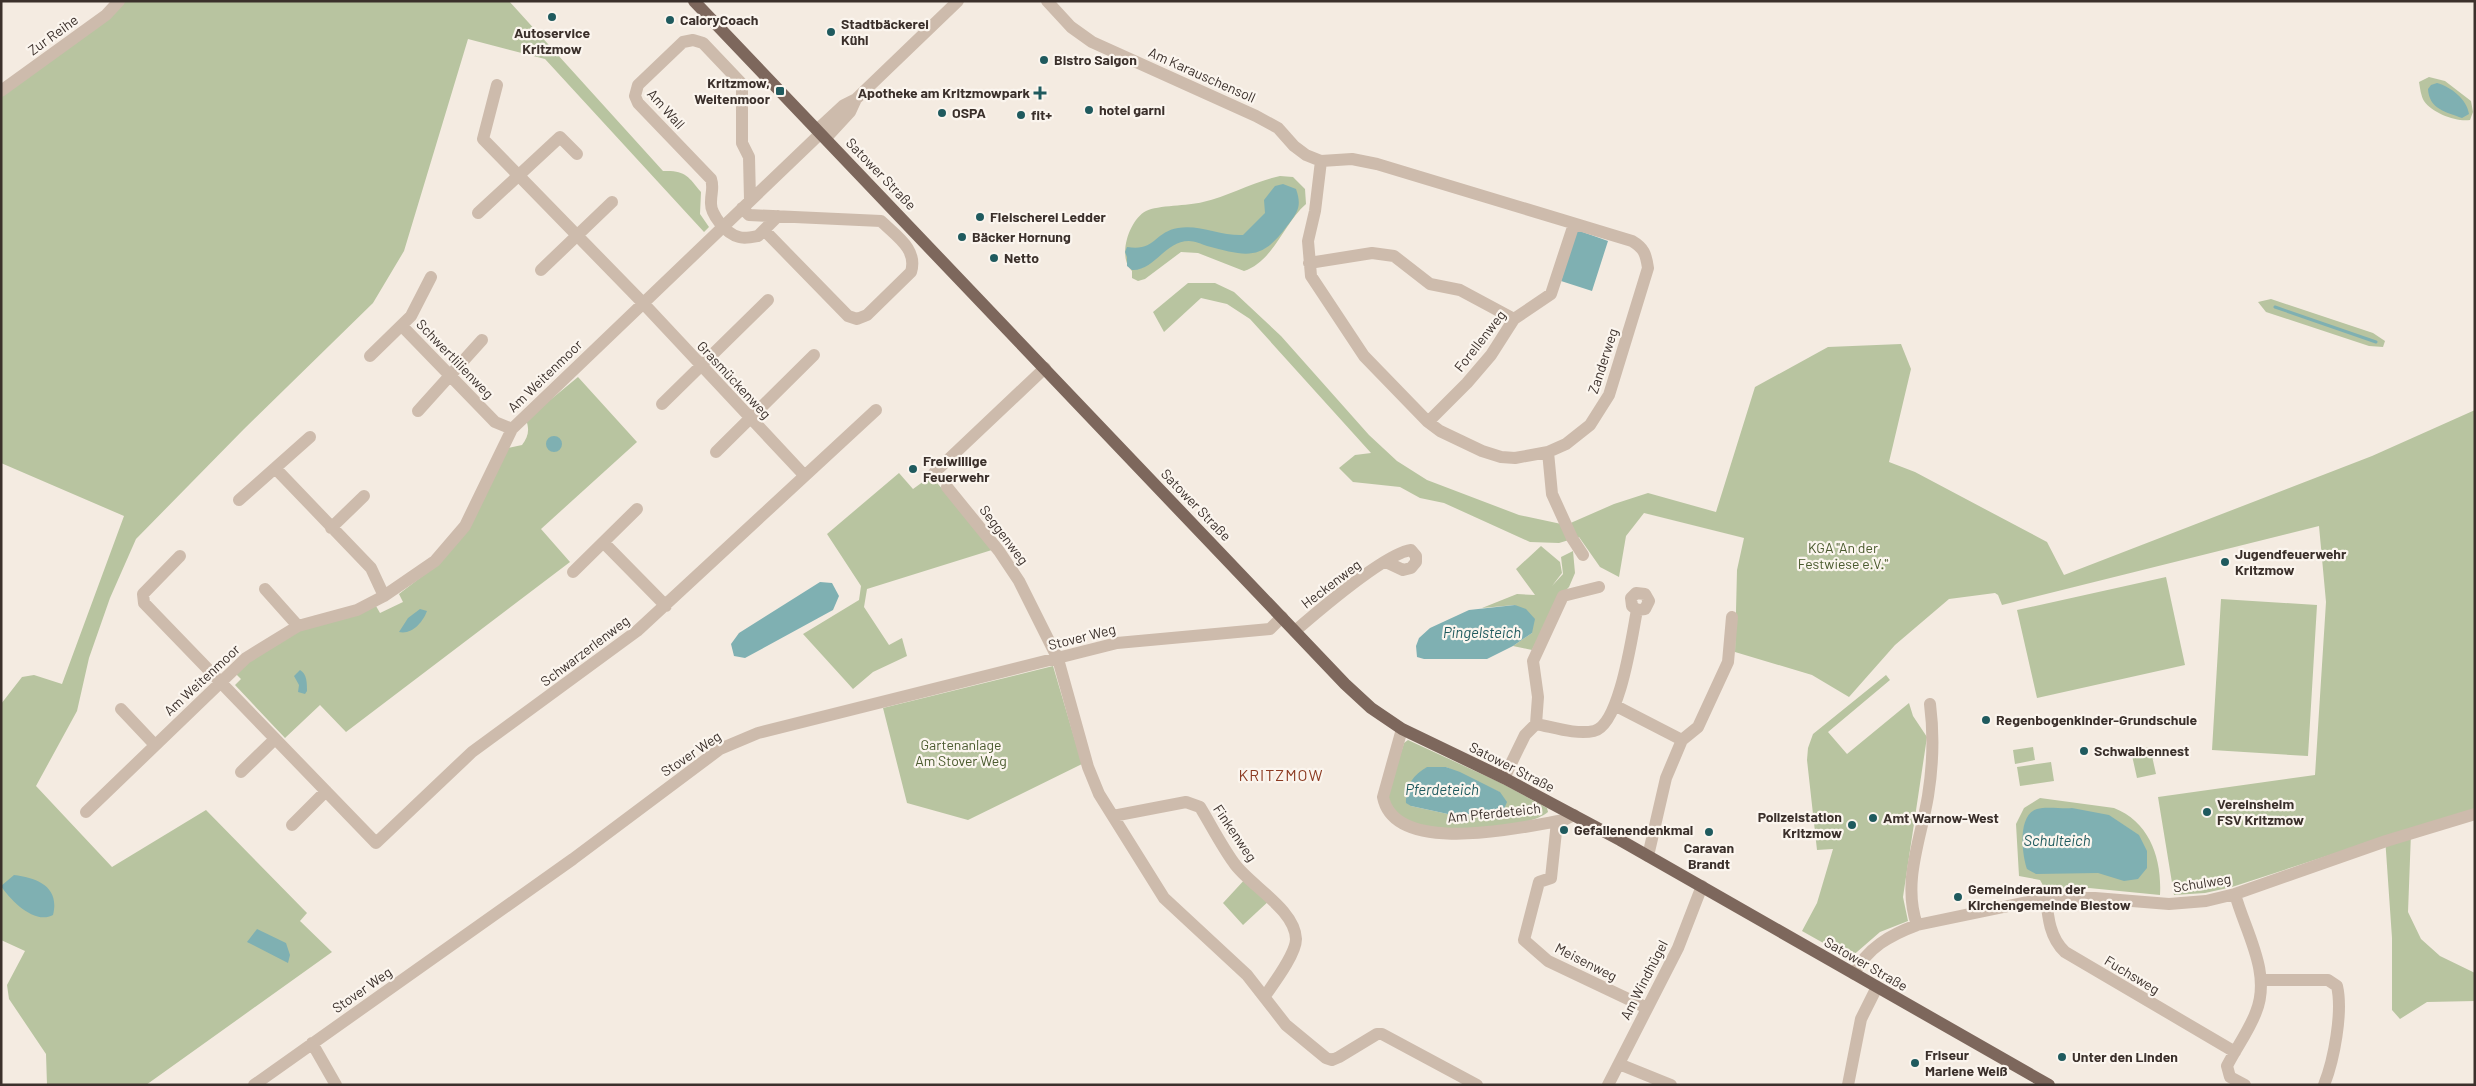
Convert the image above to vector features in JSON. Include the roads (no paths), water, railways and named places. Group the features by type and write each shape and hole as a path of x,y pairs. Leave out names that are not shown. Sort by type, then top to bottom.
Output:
{"main road":[{"name":"Satower Straße","path":"694,1 1366,704 1402,730 1504,778 1574,815 1702,886 2048,1085"}],"street":[{"name":"Zur Reihe","path":"1,91 106,15 119,1"},
{"path":"821,134 844,105 856,99 958,1"},
{"name":"Am Karauschensoll","path":"1047,1 1071,27 1092,42 1256,116 1278,128 1294,146 1306,155 1321,161"},
{"name":"Am Wall","path":"724,226 712,211 711,201 714,188 711,179 638,103 635,96 638,85 683,42 693,40 703,43 742,84 742,143 749,157 746,204"},
{"name":"Grasmückenweg","path":"497,85 483,139 519,173 804,475"},
{"name":"Am Weitenmoor","path":"86,812 246,658 298,626 356,610 384,596 435,561 465,526 512,429 821,134"},
{"path":"478,213 560,137 577,154"},
{"name":"Zanderweg","path":"1365,160 1632,241 1640,246 1646,254 1648,268 1609,395 1590,425 1566,444 1548,452 1530,456 1500,456 1482,451 1440,432 1428,422 1364,356 1311,276 1308,241 1315,211 1321,161 1365,160"},
{"path":"541,270 612,202"},
{"path":"746,204 749,215 882,221 913,254 914,264 911,272 867,315 857,319 848,316 764,231"},
{"path":"724,226 739,238 758,236 778,216"},
{"name":"Forellenweg","path":"1428,422 1467,383 1491,354 1514,319 1551,294 1574,224"},
{"path":"1309,263 1372,253 1394,256 1430,284 1460,290 1514,319"},
{"name":"Schwertlilienweg","path":"370,356 411,316 431,276"},
{"path":"662,404 768,300"},
{"name":"Schwertlilienweg","path":"402,326 495,422 512,429"},
{"path":"418,411 482,340"},
{"path":"716,452 814,355"},
{"path":"934,473 1046,368"},
{"path":"804,475 876,410"},
{"path":"239,500 310,437"},
{"path":"1548,452 1552,494 1572,538 1583,555"},
{"path":"276,469 330,528 371,568 384,596"},
{"name":"Schwarzerlenweg","path":"326,791 376,843 472,752 614,649 666,606 804,475"},
{"name":"Seggenweg","path":"947,487 1010,565 1058,658"},
{"path":"330,528 364,496"},
{"path":"573,572 637,510"},
{"path":"604,543 666,606"},
{"path":"180,556 144,594 144,602 326,791 292,825"},
{"name":"Heckenweg","path":"1295,631 1386,562"},
{"path":"1504,778 1525,735 1536,724 1538,697 1533,661 1563,596 1599,587"},
{"path":"265,589 298,626"},
{"path":"1536,724 1578,731 1595,731 1608,721 1616,706 1637,610"},
{"name":"Stover Weg","path":"254,1085 565,864 720,748 758,733 1117,643 1270,629 1282,617"},
{"path":"1648,856 1666,778 1682,740 1698,727 1730,655 1732,617"},
{"path":"1058,658 1088,768 1098,794 1164,898 1247,975 1286,1025 1326,1058 1332,1060 1378,1034 1387,1035 1416,1054 1477,1085"},
{"path":"1916,925 1910,900 1911,879 1928,796 1934,734 1930,704"},
{"path":"1616,706 1682,740"},
{"path":"121,709 155,745"},
{"name":"Am Pferdeteich","path":"1402,730 1383,797 1385,807 1393,817 1414,829 1444,834 1461,834 1557,822 1574,815"},
{"path":"241,772 275,739"},
{"name":"Finkenweg","path":"1113,816 1186,802 1200,807 1235,864 1286,915 1295,932 1296,941 1289,958 1265,996"},
{"name":"Schulweg","path":"1854,974 1864,958 1875,946 1897,932 1916,925 2046,898 2087,898 2169,904 2206,901 2235,894 2475,814"},
{"name":"Meisenweg","path":"1557,822 1551,878 1539,882 1524,940 1548,961 1647,1008"},
{"name":"Am Windhügel","path":"1608,1085 1678,948 1702,886"},
{"path":"2235,894 2258,960 2261,980 2257,1011 2227,1066 2230,1076 2245,1085"},
{"name":"Fuchsweg","path":"2046,898 2052,931 2057,945 2065,952 2235,1052"},
{"path":"2261,980 2328,980 2338,986 2340,997 2336,1031 2324,1085"},
{"path":"1848,1085 1862,1019 1877,988"},
{"path":"312,1043 336,1085"},
{"path":"1619,1064 1671,1085"}],"water":[{"path":"2437,83 2448,87 2458,94 2465,103 2469,114 2462,118 2439,109 2431,101 2428,89 2431,85"},
{"path":"1283,184 1296,189 1299,200 1298,209 1278,238 1261,251 1243,254 1189,241 1181,242 1166,250 1147,266 1140,269 1132,270 1127,266 1125,252 1127,247 1143,247 1170,230 1186,227 1243,235 1265,213 1264,200 1275,186"},
{"path":"1577,230 1608,241 1592,291 1561,281"},
{"path":"551,436 557,436 562,441 560,450 551,452 546,447 546,441"},
{"path":"820,582 832,583 839,596 833,610 745,658 734,656 731,644 739,633"},
{"name":"Pingelsteich","path":"1515,605 1526,609 1535,619 1532,633 1513,646 1487,659 1424,659 1417,657 1416,646 1419,638 1430,628 1469,610"},
{"path":"420,609 427,611 420,623 413,630 399,632 408,618"},
{"path":"300,670 306,679 307,691 305,694 298,692 299,685 294,676"},
{"name":"Pferdeteich","path":"1427,767 1446,767 1500,792 1507,802 1504,809 1457,816 1411,806 1406,803 1409,786 1414,777"},
{"name":"Schulteich","path":"2041,808 2072,808 2109,815 2139,835 2147,851 2147,868 2138,879 2124,881 2098,873 2036,874 2027,869 2023,845 2026,819 2031,813"},
{"path":"14,875 39,882 50,891 54,905 53,915 39,917 31,914 11,898 1,886"},
{"path":"257,929 286,943 290,955 288,963 247,942"}],"waterway":[{"path":"2275,307 2376,342"}],"place":[{"name":"Autoservice Kritzmow","path":"552,17"},
{"name":"CaloryCoach","path":"670,20"},
{"name":"Stadtbäckerei Kühl","path":"831,32"},
{"name":"Bistro Saigon","path":"1044,60"},
{"name":"Kritzmow, Weitenmoor","path":"780,91"},
{"name":"Apotheke am Kritzmowpark","path":"1040,93"},
{"name":"hotel garni","path":"1089,110"},
{"name":"OSPA","path":"942,113"},
{"name":"fit+","path":"1021,115"},
{"name":"Fleischerei Ledder","path":"980,217"},
{"name":"Bäcker Hornung","path":"962,237"},
{"name":"Netto","path":"994,258"},
{"name":"Freiwillige Feuerwehr","path":"913,469"},
{"name":"Jugendfeuerwehr Kritzmow","path":"2225,562"},
{"name":"Regenbogenkinder-Grundschule","path":"1986,720"},
{"name":"Schwalbennest","path":"2084,751"},
{"name":"Vereinsheim FSV Kritzmow","path":"2207,812"},
{"name":"Amt Warnow-West","path":"1873,818"},
{"name":"Polizeistation Kritzmow","path":"1852,825"},
{"name":"Gefallenendenkmal","path":"1564,830"},
{"name":"Caravan Brandt","path":"1709,832"},
{"name":"Gemeinderaum der Kirchengemeinde Biestow","path":"1958,897"},
{"name":"Unter den Linden","path":"2062,1057"},
{"name":"Friseur Marlene Weiß","path":"1915,1063"}],"district":[{"name":"KRITZMOW","path":"1281,775"}],"park label":[{"name":"KGA \"An der Festwiese e.V.\"","path":"1843,556"},
{"name":"Gartenanlage Am Stover Weg","path":"961,754"}]}
